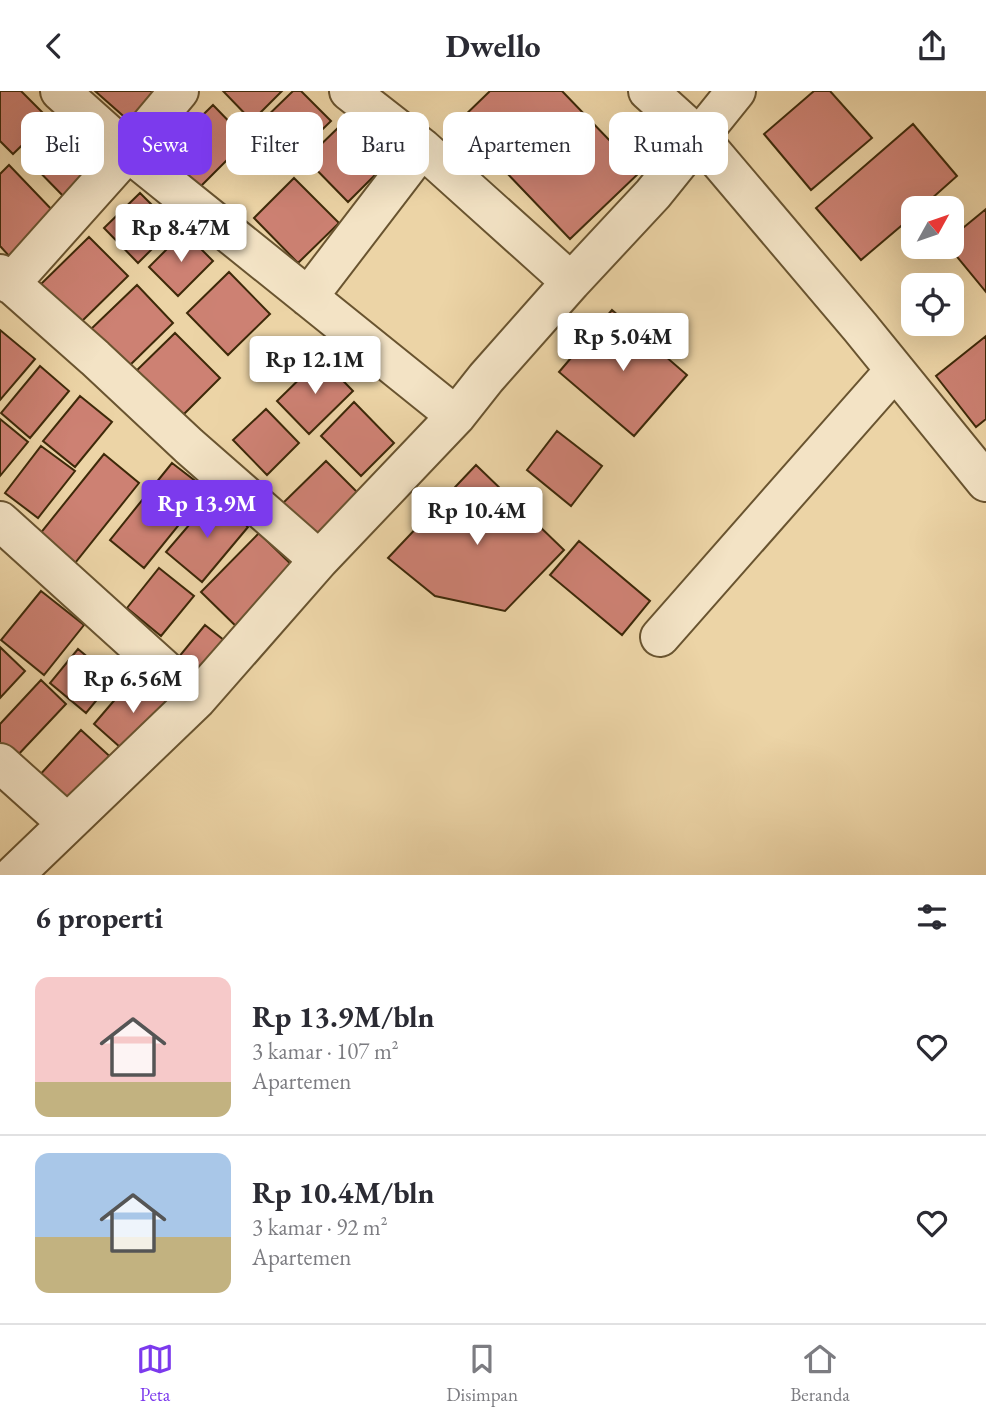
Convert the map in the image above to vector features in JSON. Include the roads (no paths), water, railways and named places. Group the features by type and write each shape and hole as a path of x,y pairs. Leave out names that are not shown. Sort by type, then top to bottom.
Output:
{"street":[{"path":"60,91 118,143"},
{"path":"161,112 179,91"},
{"path":"349,91 376,112"},
{"path":"648,91 671,112"},
{"path":"719,112 736,91"},
{"path":"429,154 571,282"},
{"path":"118,162 5,279 189,446 319,559"},
{"path":"728,171 986,482"},
{"path":"157,175 456,416"},
{"path":"308,297 401,175"},
{"path":"14,875 197,699 319,559 456,416 486,378 668,175"},
{"path":"660,637 895,370"},
{"path":"0,521 197,699"},
{"path":"0,763 67,823"}]}
